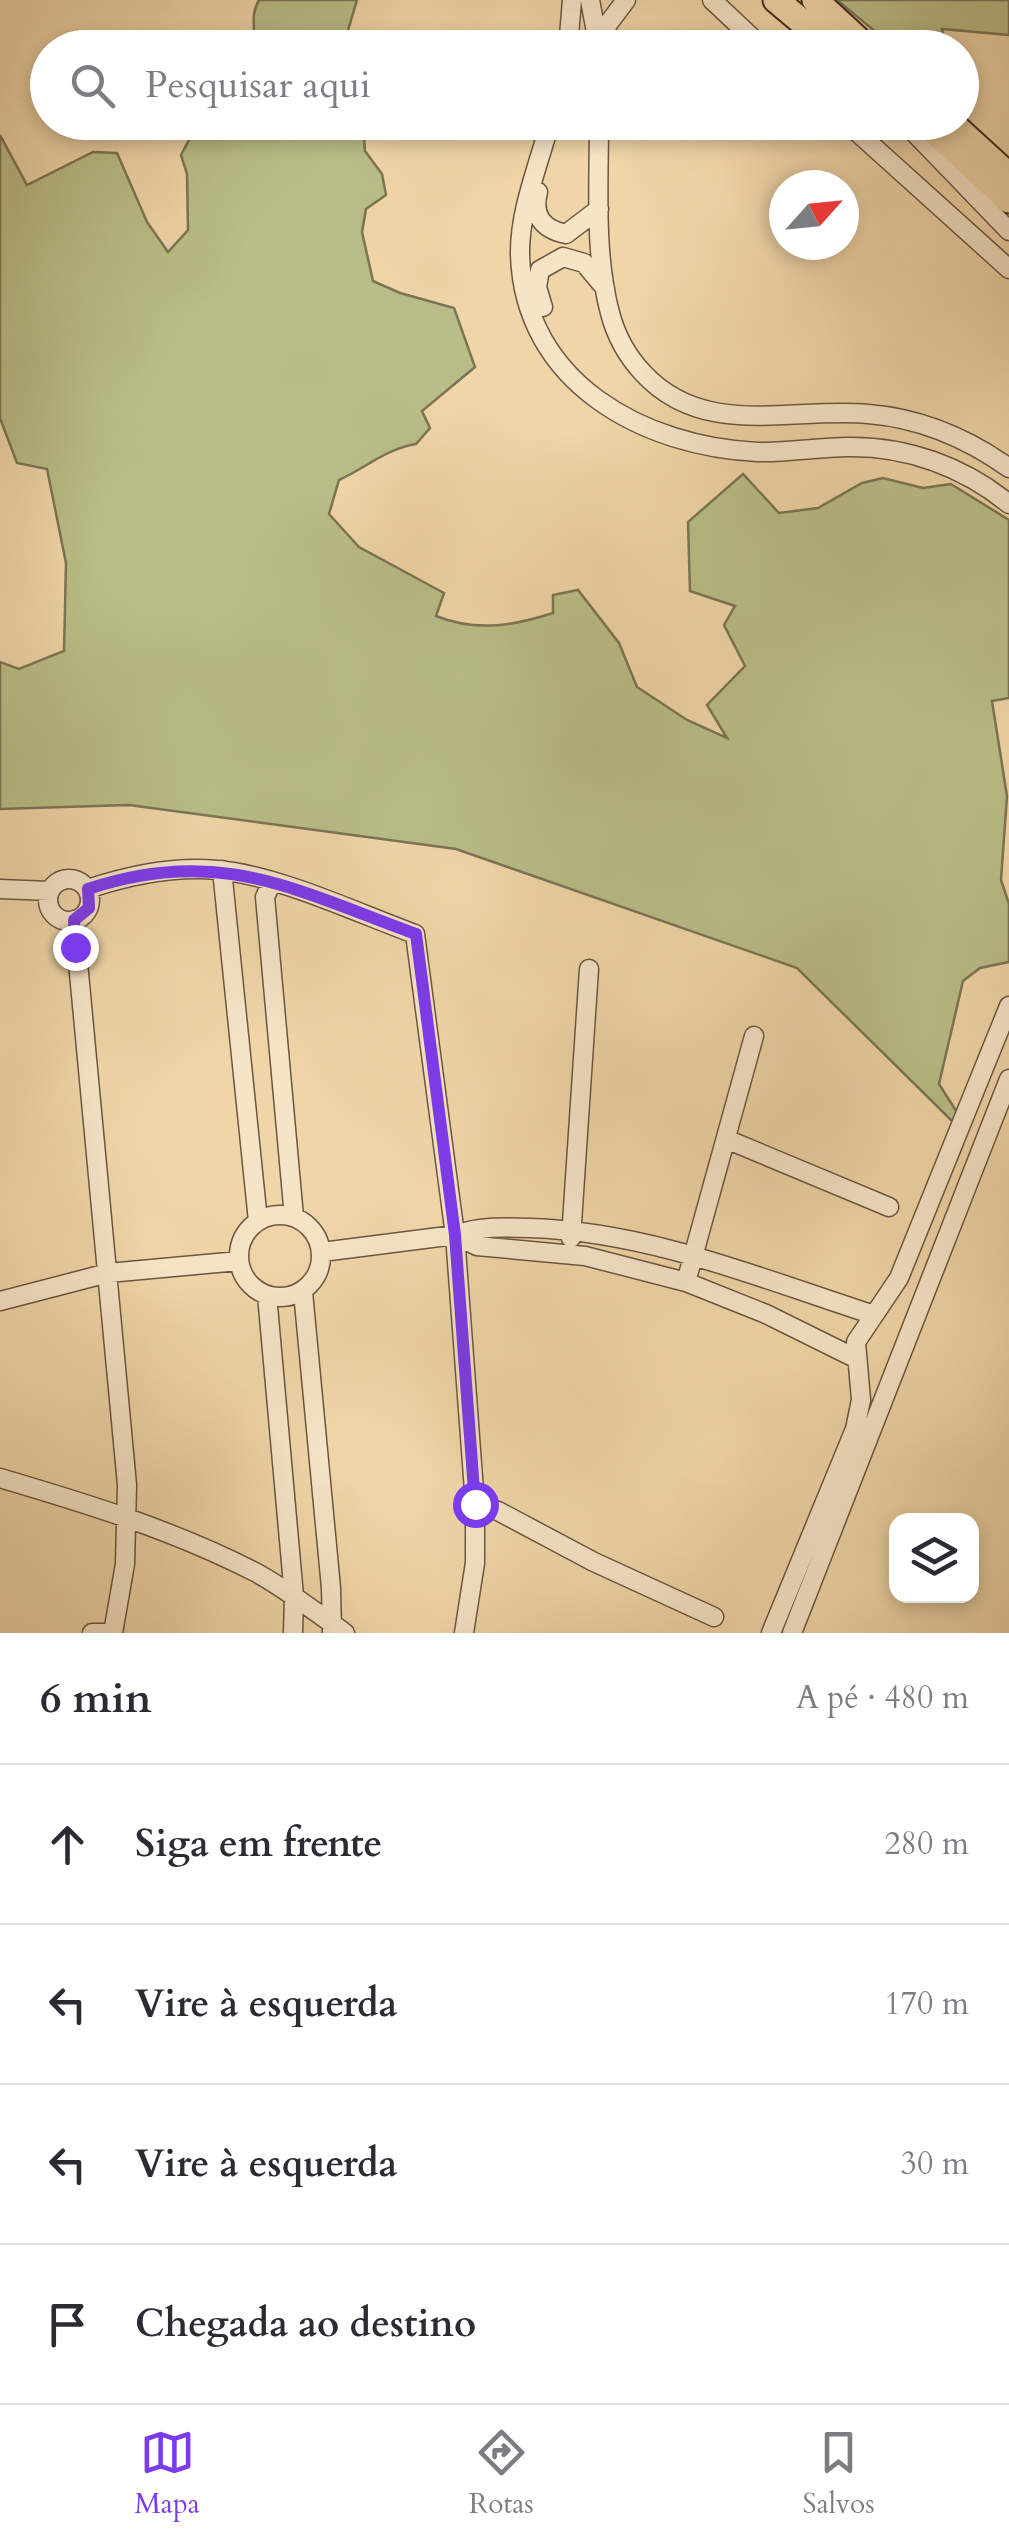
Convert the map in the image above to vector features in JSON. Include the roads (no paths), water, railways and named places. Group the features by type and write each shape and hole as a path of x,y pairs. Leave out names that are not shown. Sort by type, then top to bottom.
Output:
{"main road":[{"path":"776,0 811,30"},
{"path":"815,0 848,30"},
{"path":"944,140 1009,200"},
{"path":"970,140 1009,176"}],"street":[{"path":"570,30 572,0"},
{"path":"590,0 596,30"},
{"path":"606,30 626,0"},
{"path":"712,0 744,30"},
{"path":"546,140 525,214 520,252 528,302 552,352 590,395 637,425 705,446 756,452 870,447 912,454 971,478 1009,504"},
{"path":"547,140 534,207 541,223 554,232 566,234 599,208"},
{"path":"599,140 605,288 614,326 636,365 661,389 690,406 739,417 848,412 894,417 958,437 1009,468"},
{"path":"866,140 1009,269"},
{"path":"921,140 1009,231"},
{"path":"590,395 554,334 536,287 540,270 563,257 584,263 605,288"},
{"path":"222,870 258,1221"},
{"path":"88,889 149,873 222,870 272,882 416,934 455,1235 475,1504 475,1563 464,1633"},
{"path":"64,878 78,880 88,889 89,908 74,920 55,916 48,904 50,891 64,878"},
{"path":"272,882 265,897 294,1217"},
{"path":"0,890 50,891"},
{"path":"74,920 128,1515 125,1564 112,1633"},
{"path":"568,1254 588,969"},
{"path":"771,1633 855,1429 860,1400 859,1335 899,1278 1009,1006"},
{"path":"686,1282 754,1036"},
{"path":"792,1633 1009,1079"},
{"path":"726,1139 889,1207"},
{"path":"276,1214 294,1217 310,1227 322,1252 320,1270 302,1292 285,1298 266,1295 251,1286 239,1261 245,1234 258,1221 276,1214"},
{"path":"322,1252 455,1235 474,1228 572,1230 695,1255 914,1319"},
{"path":"455,1235 478,1246 568,1254 686,1282 766,1314 857,1366 878,1385 888,1382"},
{"path":"0,1301 108,1273 239,1261"},
{"path":"302,1292 336,1630"},
{"path":"266,1295 294,1596 293,1633"},
{"path":"0,1478 128,1515 257,1573 336,1630"},
{"path":"475,1504 498,1511 594,1562 714,1617"},
{"path":"92,1633 104,1633"}]}
